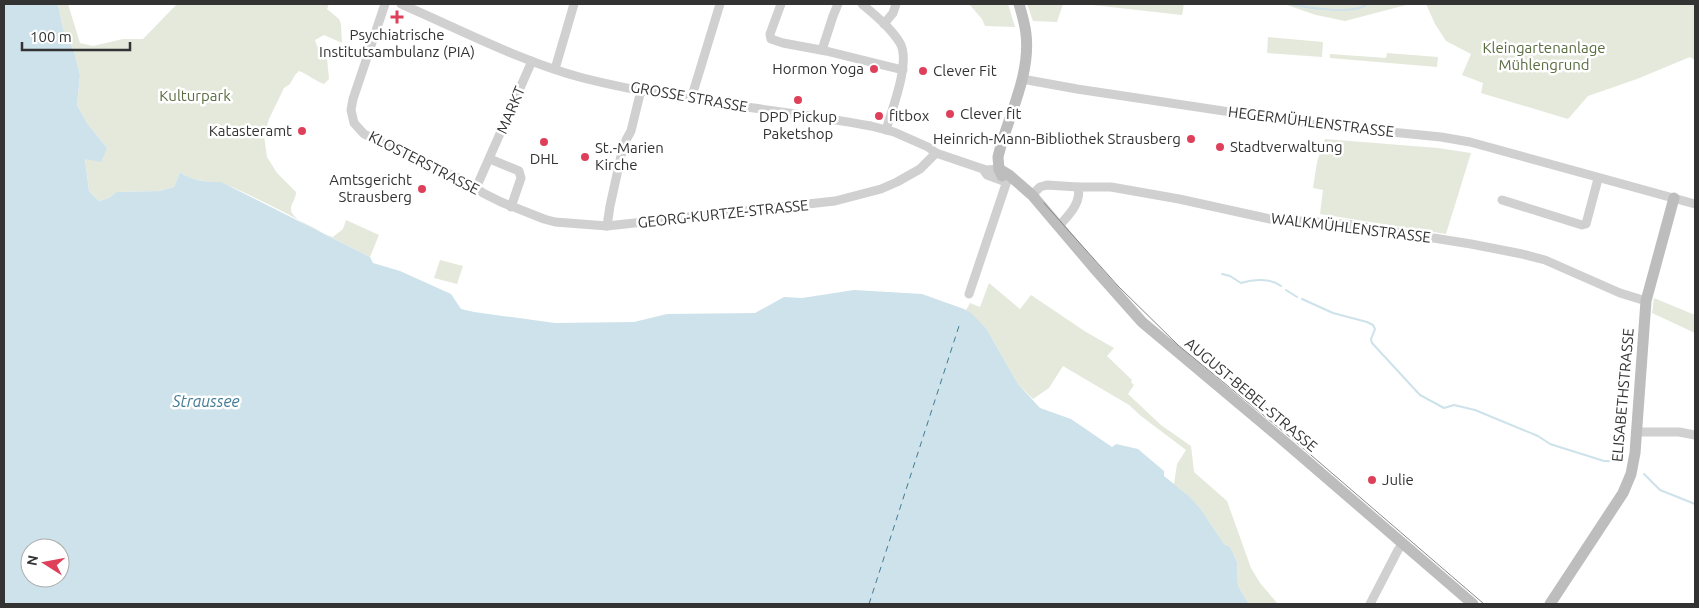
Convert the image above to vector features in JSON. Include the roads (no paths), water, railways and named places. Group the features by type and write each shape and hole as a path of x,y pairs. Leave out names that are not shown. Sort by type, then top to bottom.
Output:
{"street":[{"name":"KLOSTERSTRASSE","path":"385,4 356,89 351,110 354,123 364,134 377,141 476,188 501,202"},
{"name":"GROSSE STRASSE","path":"401,4 532,61 582,78 691,99 851,122 886,130 928,147 936,153 1005,175"},
{"path":"555,69 574,4"},
{"path":"691,99 720,4"},
{"path":"781,4 770,34 771,39 903,70"},
{"path":"822,50 832,16 838,4"},
{"path":"862,4 884,24 900,43 904,55 903,70 886,130"},
{"path":"884,24 893,13 896,4"},
{"path":"969,294 1005,175 998,157 1022,79 1026,33 1019,4"},
{"name":"MARKT","path":"476,188 490,160 532,61"},
{"name":"HEGERMÜHLENSTRASSE","path":"1022,79 1076,89 1310,124 1441,137 1470,142 1695,204"},
{"path":"607,226 612,193 641,90"},
{"name":"GEORG-KURTZE-STRASSE","path":"501,202 555,222 607,226 817,204 881,189 910,176 936,153"},
{"path":"490,160 521,174 511,207"},
{"name":"GROSSE STRASSE","path":"983,169 987,175 1005,175"},
{"name":"AUGUST-BEBEL-STRASSE","path":"1005,175 1030,193 1142,322 1403,543 1469,603"},
{"path":"1502,200 1582,225 1586,224 1598,178"},
{"name":"WALKMÜHLENSTRASSE","path":"1030,193 1047,185 1078,188 1096,186 1178,199 1270,219 1378,228 1522,254 1545,260 1620,293 1646,301"},
{"path":"1059,226 1073,210 1079,196 1078,188"},
{"name":"ELISABETHSTRASSE","path":"1550,604 1629,481 1638,432 1646,301 1674,198"},
{"path":"1638,432 1679,432 1695,435"},
{"path":"1370,604 1403,543"}],"water":[{"name":"Straussee","path":"4,4 58,4 63,29 74,51 80,75 77,105 87,123 107,148 101,162 85,159 89,191 99,201 109,198 116,192 159,191 174,187 180,172 194,179 221,182 370,257 373,263 400,271 451,294 461,309 555,323 634,322 667,314 755,313 784,297 802,298 854,290 922,294 964,309 971,313 986,328 1018,384 1040,408 1071,419 1112,447 1116,444 1138,449 1164,471 1164,476 1189,496 1200,508 1224,544 1230,547 1237,562 1238,586 1249,604 4,604"}],"waterway":[{"path":"1291,4 1319,9 1342,10 1361,7 1367,4"},
{"path":"1222,274 1230,276 1241,283 1262,280 1277,283 1281,286"},
{"path":"1286,290 1297,297"},
{"path":"1302,299 1333,313 1373,325 1375,329 1371,339 1372,343 1420,395 1444,408 1454,405 1475,410 1538,436 1550,444 1604,461 1622,461"},
{"path":"1644,474 1660,490 1695,504"}],"tram line":[{"path":"1044,203 1118,286 1178,345 1290,437 1484,604"}],"place":[{"name":"Psychiatrische Institutsambulanz (PIA)","path":"397,17"},
{"name":"Hormon Yoga","path":"874,69"},
{"name":"Clever Fit","path":"923,71"},
{"name":"DPD Pickup Paketshop","path":"798,100"},
{"name":"Clever fit","path":"950,114"},
{"name":"fitbox","path":"879,116"},
{"name":"Katasteramt","path":"302,131"},
{"name":"Heinrich-Mann-Bibliothek Strausberg","path":"1191,139"},
{"name":"DHL","path":"544,142"},
{"name":"Stadtverwaltung","path":"1220,147"},
{"name":"St.-Marien Kirche","path":"585,157"},
{"name":"Amtsgericht Strausberg","path":"422,189"},
{"name":"Julie","path":"1372,480"}],"park label":[{"name":"Kleingartenanlage Mühlengrund","path":"1544,56"},
{"name":"Kulturpark","path":"195,96"}]}
